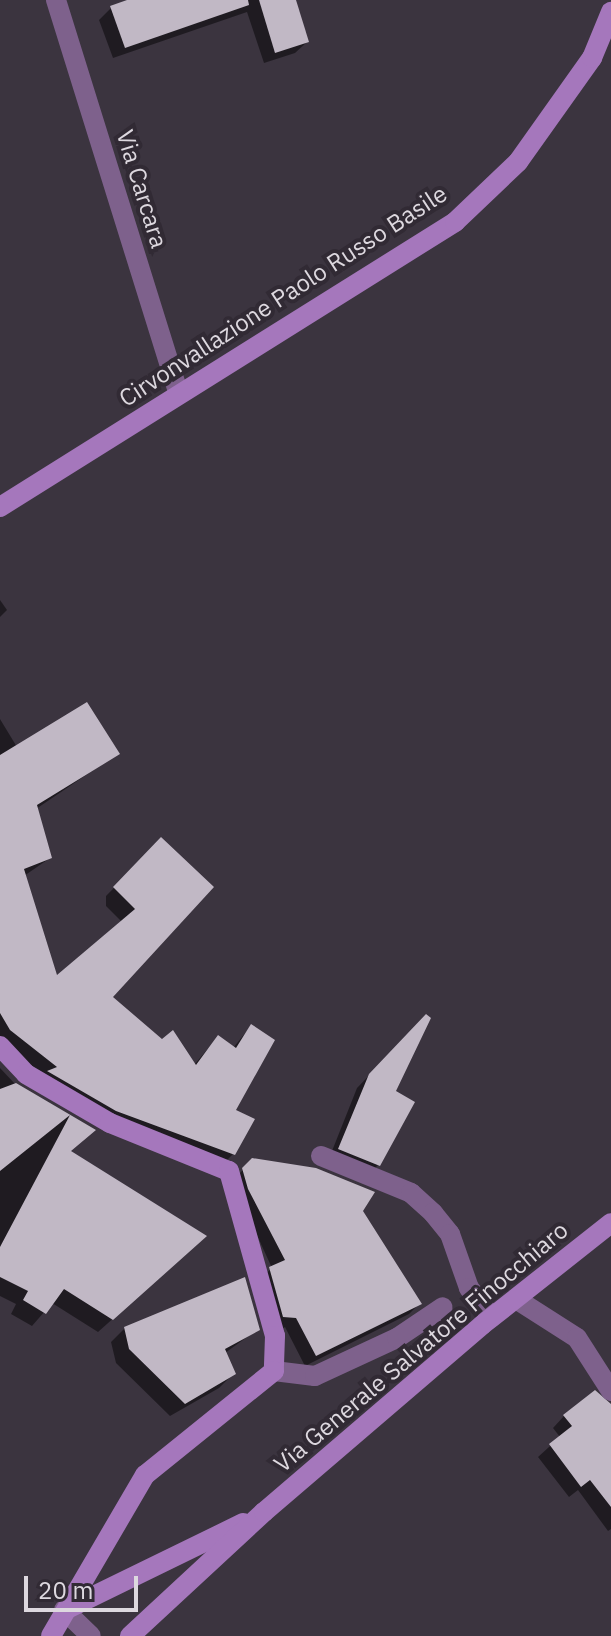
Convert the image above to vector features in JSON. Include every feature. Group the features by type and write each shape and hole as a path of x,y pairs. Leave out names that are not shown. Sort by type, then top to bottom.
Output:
{"street":[{"name":"Via Carcara","path":"56,0 179,394"},
{"name":"Cirvonvallazione Paolo Russo Basile","path":"0,507 455,222 536,139 592,58 611,12"},
{"path":"0,1046 26,1074 110,1123 229,1171 275,1336 274,1371"},
{"path":"321,1156 411,1193 433,1213 450,1234 469,1288 492,1317"},
{"name":"Via Generale Salvatore Finocchiaro","path":"264,1512 492,1317 611,1223"},
{"path":"516,1299 577,1338 611,1391"},
{"path":"51,1636 145,1475 274,1371 315,1376 397,1338 443,1307"},
{"path":"64,1610 264,1512"},
{"path":"130,1636 264,1512"},
{"path":"64,1610 91,1636"}],"building":[{"path":"127,0 248,0 249,5 125,48 110,6"},
{"path":"259,0 296,0 309,42 275,53"},
{"path":"87,702 120,754 37,805 52,858 24,869 57,975 135,909 113,887 161,837 214,887 113,997 162,1039 173,1030 196,1065 218,1035 236,1048 251,1024 275,1040 236,1110 255,1119 235,1155 116,1111 47,1071 57,1067 10,1030 0,1013 0,755"},
{"path":"426,1014 431,1018 396,1091 415,1102 380,1166 338,1149 369,1074"},
{"path":"16,1083 96,1130 71,1151 207,1236 113,1320 64,1289 46,1314 23,1300 28,1291 0,1277 0,1247 70,1115 0,1171 0,1089"},
{"path":"252,1158 316,1168 375,1192 363,1211 422,1304 316,1356 296,1318 283,1317 269,1267 285,1260 248,1189 242,1168"},
{"path":"245,1277 260,1330 225,1349 236,1374 185,1404 129,1349 124,1327"},
{"path":"595,1390 611,1404 611,1507 590,1480 581,1487 549,1444 572,1426 563,1415"}]}
